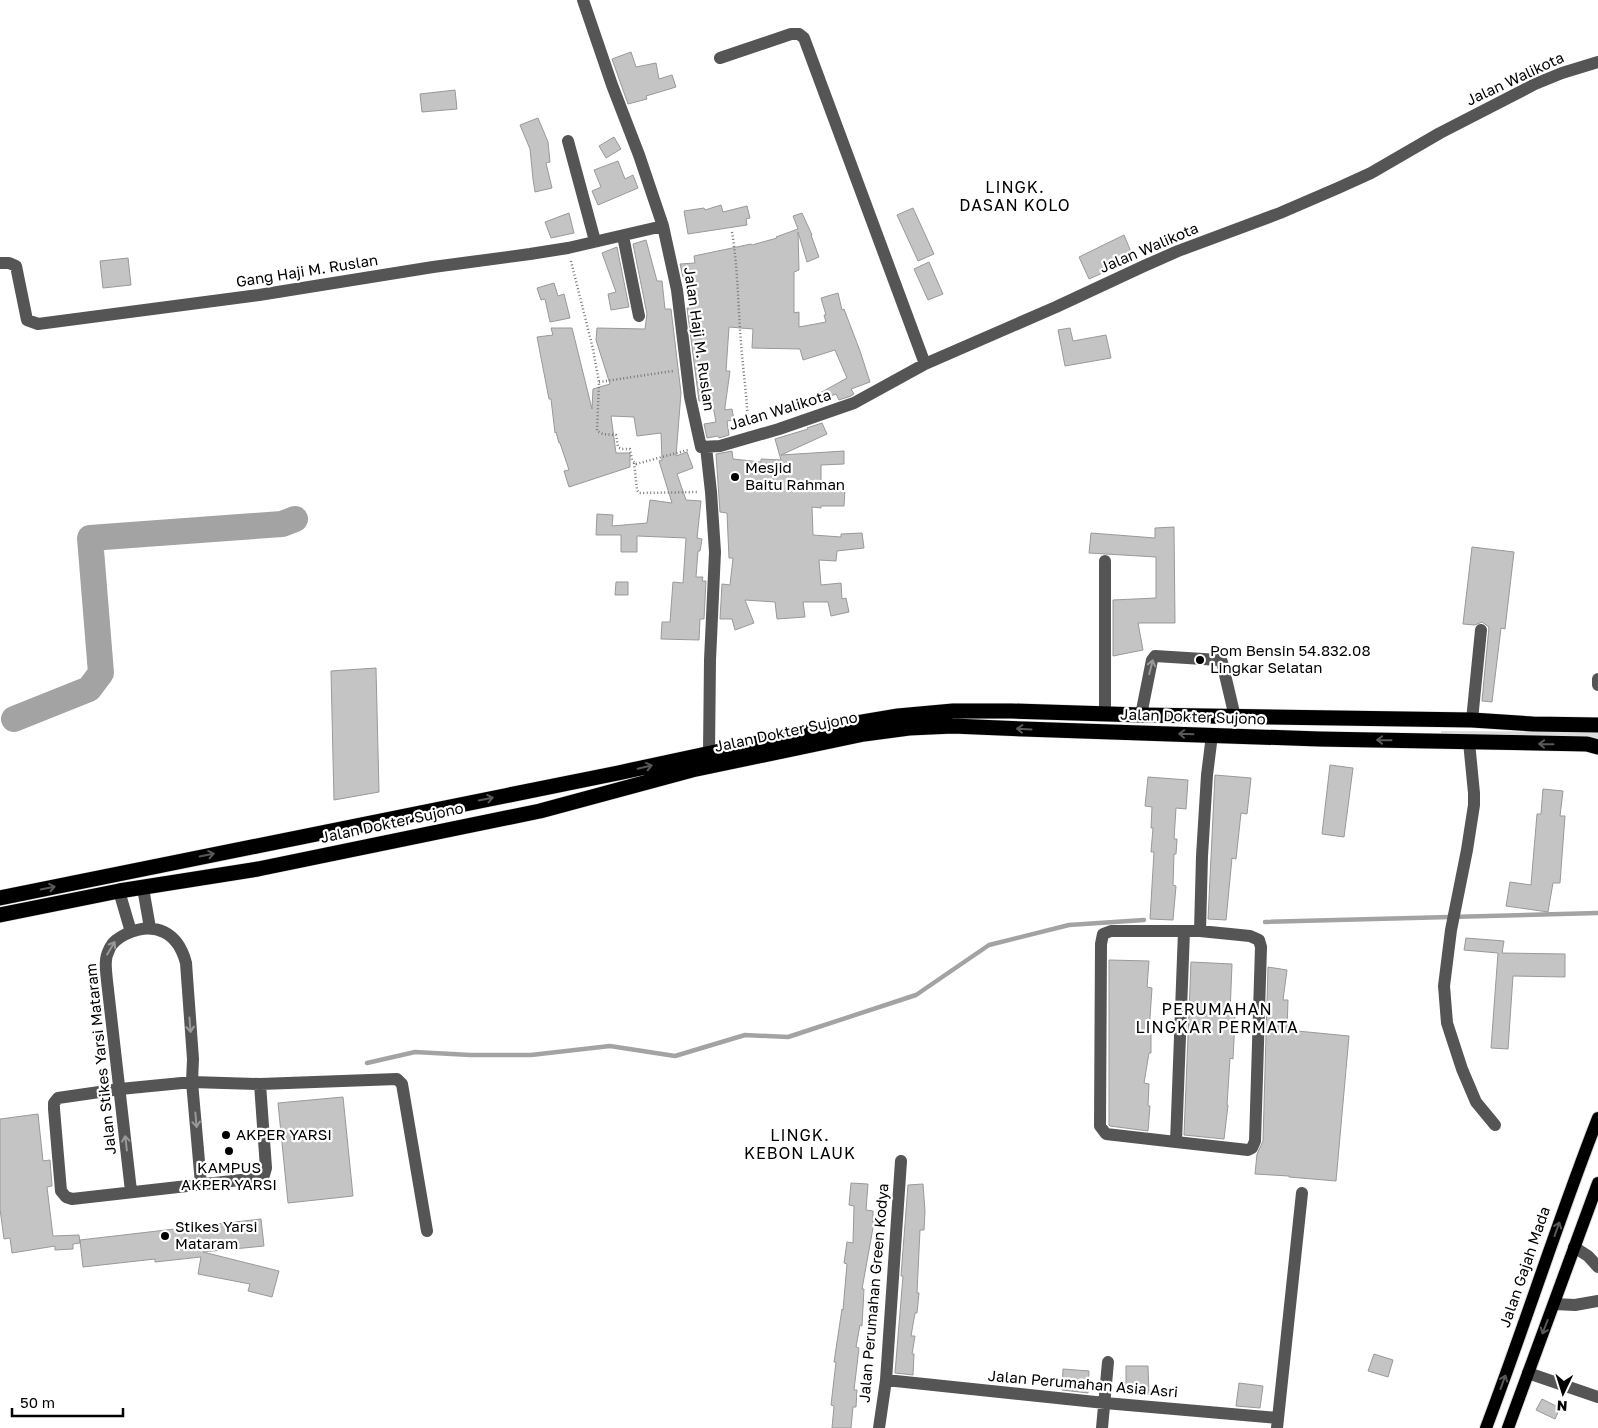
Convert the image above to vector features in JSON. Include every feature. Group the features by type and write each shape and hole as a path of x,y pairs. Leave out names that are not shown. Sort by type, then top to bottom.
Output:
{"highway":[{"path":"0,898 608,775 827,728 898,716 953,718 1105,713 1236,717 1472,720 1598,725"},
{"name":"Jalan Dokter Sujono","path":"0,915 119,892 258,869 540,811 692,770 828,741 909,728 953,718 1212,734 1596,746"},
{"path":"1425,720 1425,741"}],"main road":[{"name":"Jalan Gajah Mada","path":"1486,1428 1510,1366 1540,1273 1598,1118"},
{"path":"1508,1428 1598,1183"},
{"path":"1540,1273 1562,1280"}],"street":[{"name":"Jalan Haji M. Ruslan","path":"583,0 663,226 677,290 693,416 703,447 711,492 714,560 709,752"},
{"path":"720,58 786,36 795,34 803,37 925,364"},
{"name":"Jalan Walikota","path":"703,447 720,446 848,406 925,364 1178,251 1280,213 1371,173 1440,133 1541,81 1598,62"},
{"path":"568,141 595,241"},
{"name":"Gang Haji M. Ruslan","path":"0,263 9,263 16,266 27,320 38,324 259,295 433,267 568,248 663,226"},
{"path":"623,236 639,316"},
{"path":"1105,561 1105,713"},
{"path":"1472,720 1481,630"},
{"path":"1141,715 1152,660 1156,656 1219,660 1222,662 1236,717"},
{"path":"1598,679 1598,685"},
{"path":"1200,931 1206,784 1212,734"},
{"path":"1469,742 1474,805 1451,930 1444,986 1447,1023 1462,1069 1476,1102 1495,1125"},
{"path":"143,888 150,928 157,929 170,936 184,954 201,1184"},
{"path":"119,892 131,932"},
{"name":"Jalan Stikes Yarsi Mataram","path":"131,1191 106,960 113,942 131,932 150,928"},
{"path":"1111,930 1200,931 1250,936 1256,938 1260,943 1255,1141 1252,1148 1248,1150 1106,1134 1100,1126 1100,944 1103,934 1111,930"},
{"path":"1176,1142 1184,931"},
{"path":"260,1084 266,1168 264,1175 258,1178 72,1199 66,1197 62,1192 54,1103 58,1098 192,1071 260,1084 397,1079 402,1084 427,1231"},
{"name":"Jalan Perumahan Green Kodya","path":"879,1428 886,1380 901,1161"},
{"path":"1277,1423 1302,1193"},
{"path":"1574,1247 1588,1256 1598,1267"},
{"path":"1554,1304 1575,1305 1598,1301"},
{"path":"1102,1428 1108,1362"},
{"path":"1528,1373 1598,1397"},
{"name":"Jalan Perumahan Asia Asri","path":"886,1380 1277,1423"}],"path":[{"path":"732,232 738,277 748,438"},
{"path":"568,248 599,382 597,431 602,434 616,435 618,447 622,450 628,448 631,450 637,490 640,493 711,492"},
{"path":"599,382 687,370"},
{"path":"634,463 637,464 703,447"}],"shaded area":[{"path":"1441,731 1598,732 1598,742 1441,738"}],"building":[{"path":"631,52 636,67 656,63 659,79 672,75 676,87 646,96 647,99 628,104 612,59"},
{"path":"455,90 457,109 422,112 420,94"},
{"path":"538,118 548,142 550,162 546,163 552,188 535,192 530,149 520,125"},
{"path":"614,137 621,149 606,158 599,146"},
{"path":"618,161 625,179 633,175 638,188 598,205 592,191 601,187 594,170"},
{"path":"721,205 723,212 747,206 750,218 746,219 747,225 688,234 684,211 704,208 705,210"},
{"path":"913,208 934,254 918,261 897,215"},
{"path":"569,213 574,233 551,238 545,222"},
{"path":"802,213 819,257 807,262 798,232 799,270 794,272 794,313 799,312 799,327 826,322 821,298 838,293 842,310 844,309 870,382 851,389 854,394 851,396 839,400 836,394 823,399 820,393 847,378 835,350 803,360 800,349 752,348 753,329 729,327 726,371 730,371 725,410 732,409 734,420 727,421 729,435 719,438 718,436 707,438 704,424 716,422 712,401 699,401 687,308 689,308 688,277 683,277 680,264 695,263 694,256 752,245 777,238 798,229 793,216"},
{"path":"1124,235 1134,259 1089,279 1079,257"},
{"path":"646,240 657,281 662,281 665,309 671,309 681,393 676,456 687,452 693,468 677,474 686,500 701,501 697,538 702,539 700,551 698,551 696,577 703,577 702,581 706,581 704,619 700,619 699,640 661,639 662,622 670,622 673,582 683,583 686,538 637,536 637,552 621,552 621,535 596,535 597,514 613,515 612,526 647,523 650,500 672,503 659,461 662,460 661,433 637,436 634,417 611,416 616,453 630,453 630,467 569,487 564,471 569,470 555,433 551,399 549,399 537,337 553,335 551,328 572,328 592,409 593,389 610,384 596,340 597,328 645,329 647,314 633,244"},
{"path":"617,247 629,307 611,310 608,294 616,292 602,253"},
{"path":"128,258 131,285 103,288 100,261"},
{"path":"929,262 943,294 928,300 914,269"},
{"path":"554,283 558,296 564,294 570,318 550,322 545,299 541,300 537,288"},
{"path":"1070,328 1073,341 1106,335 1111,358 1065,366 1058,330"},
{"path":"822,423 827,434 781,455 844,451 844,464 821,465 821,489 845,489 844,506 812,507 813,535 841,537 841,534 862,533 864,548 837,551 836,561 819,560 821,585 841,583 842,599 846,598 849,612 831,616 828,602 803,602 805,617 777,619 775,602 745,600 754,623 735,630 732,619 720,619 722,584 730,585 733,558 729,558 727,513 720,512 716,454 732,451 733,459 761,462 761,459 781,460 775,439"},
{"path":"1174,527 1175,623 1138,623 1143,650 1113,656 1113,600 1156,598 1156,557 1089,553 1091,533 1155,538 1155,528"},
{"path":"1472,547 1514,552 1505,629 1501,628 1492,702 1482,701 1489,627 1482,622 1475,625 1463,624"},
{"path":"616,582 628,582 628,595 615,595"},
{"path":"376,668 379,792 334,800 331,671"},
{"path":"1330,765 1353,768 1344,837 1322,834"},
{"path":"1215,775 1251,778 1247,814 1241,813 1236,859 1232,858 1226,920 1208,919"},
{"path":"1148,777 1188,780 1186,809 1176,808 1174,839 1177,839 1176,854 1174,854 1173,885 1176,886 1173,920 1150,919 1154,852 1151,852 1152,807 1145,806"},
{"path":"1543,789 1563,791 1560,816 1565,816 1560,883 1553,883 1548,912 1506,906 1510,882 1531,885 1537,814 1541,814"},
{"path":"1466,938 1504,941 1502,953 1565,954 1565,977 1513,976 1508,1049 1491,1048 1498,953 1464,950"},
{"path":"1109,960 1149,961 1147,987 1152,988 1149,1033 1151,1034 1151,1053 1149,1053 1144,1083 1149,1084 1148,1131 1109,1125"},
{"path":"1191,962 1232,964 1230,1013 1235,1013 1234,1040 1233,1059 1230,1058 1224,1139 1184,1135"},
{"path":"1268,967 1287,970 1283,1000 1288,1000 1287,1030 1349,1036 1336,1181 1255,1174 1257,1154 1263,1141"},
{"path":"343,1097 353,1196 288,1203 278,1103"},
{"path":"38,1114 43,1161 50,1160 52,1186 47,1187 53,1236 79,1235 80,1243 73,1244 73,1249 55,1250 55,1246 12,1253 10,1238 4,1239 0,1209 0,1119"},
{"path":"851,1183 868,1184 866,1210 873,1211 873,1228 862,1289 864,1289 862,1326 860,1325 856,1347 859,1348 854,1390 857,1390 856,1407 853,1407 851,1428 832,1428 834,1406 831,1405 836,1362 834,1362 843,1310 847,1264 844,1263 847,1242 853,1243 854,1206 849,1205"},
{"path":"923,1184 924,1230 920,1230 917,1293 919,1293 917,1313 915,1313 911,1336 915,1336 912,1354 914,1354 913,1375 895,1373 908,1185"},
{"path":"261,1219 264,1246 203,1252 279,1271 272,1297 248,1291 250,1284 198,1274 201,1257 155,1262 155,1259 83,1267 80,1240"},
{"path":"1374,1354 1393,1360 1388,1377 1368,1371"},
{"path":"1126,1366 1148,1366 1149,1394 1126,1394"},
{"path":"1063,1369 1089,1371 1088,1393 1062,1390"},
{"path":"1239,1383 1263,1386 1260,1408 1236,1406"},
{"path":"1542,1399 1560,1408 1555,1419 1536,1410"}],"waterway":[{"path":"14,719 89,689 101,673 90,538 282,524 295,519"},
{"path":"1265,922 1598,913"},
{"path":"367,1063 415,1052 470,1055 531,1055 610,1046 675,1056 745,1035 788,1037 916,995 989,945 1069,925 1144,920"}],"place":[{"name":"Mesjid Baitu Rahman","path":"735,477"},
{"name":"Pom Bensin 54.832.08 Lingkar Selatan","path":"1200,660"},
{"name":"AKPER YARSI","path":"226,1135"},
{"name":"KAMPUS AKPER YARSI","path":"229,1151"},
{"name":"Stikes Yarsi Mataram","path":"165,1236"}],"district":[{"name":"LINGK. DASAN KOLO","path":"1015,196"},
{"name":"PERUMAHAN LINGKAR PERMATA","path":"1217,1018"},
{"name":"LINGK. KEBON LAUK","path":"800,1144"}]}
